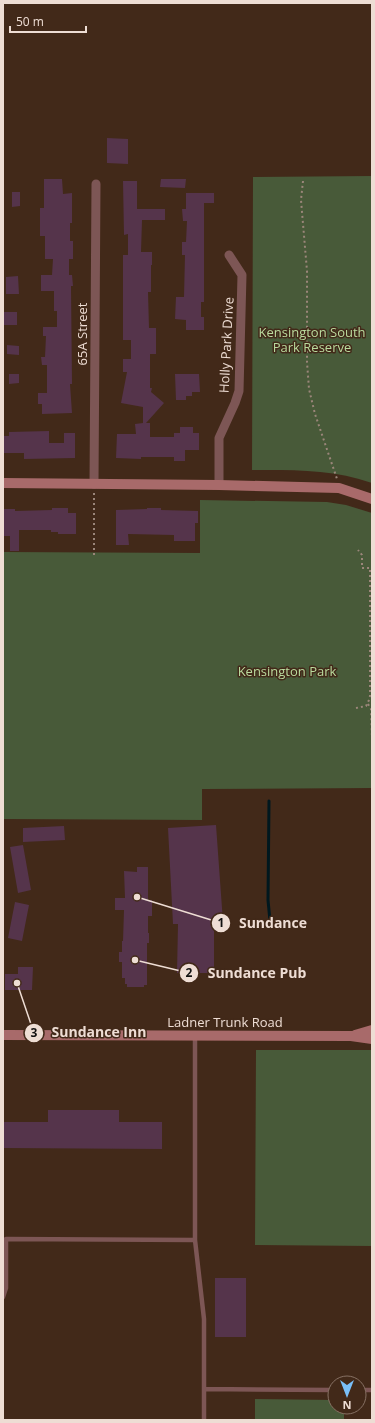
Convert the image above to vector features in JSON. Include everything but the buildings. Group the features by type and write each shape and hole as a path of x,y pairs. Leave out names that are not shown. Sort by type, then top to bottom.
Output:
{"main road":[{"path":"3,483 219,484 339,488 372,499"},
{"name":"Ladner Trunk Road","path":"351,1036 372,1030"},
{"name":"Ladner Trunk Road","path":"3,1035 351,1036 372,1039"}],"street":[{"name":"65A Street","path":"94,484 96,184"},
{"name":"Holly Park Drive","path":"219,484 219,438 235,404 239,391 242,274 229,255"}],"lane":[{"path":"195,1035 195,1240 204,1319 204,1420"},
{"path":"3,1297 6,1288 6,1239 195,1240"},
{"path":"204,1389 327,1390"}],"path":[{"path":"303,181 301,200 307,271 307,362 309,389 315,414 333,465 339,488"},
{"path":"94,484 94,556"},
{"path":"358,550 362,555 362,568 370,568 371,631 370,696 368,704 371,709 372,738"},
{"path":"356,708 363,707 368,704"}],"green space":[{"name":"Kensington South Park Reserve","path":"372,176 372,483 357,478 313,471 252,470 253,177"},
{"name":"Kensington Park","path":"200,500 327,502 346,505 372,513 372,788 202,789 202,820 3,819 3,552 200,553"},
{"path":"256,1050 372,1050 372,1246 255,1245"},
{"path":"255,1399 327,1400 327,1415 344,1415 344,1420 255,1420"}],"waterway":[{"path":"269,801 268,900 270,921"}],"place":[{"name":"Sundance","path":"137,897"},
{"name":"Sundance Pub","path":"135,960"},
{"name":"Sundance Inn","path":"17,983"}]}
